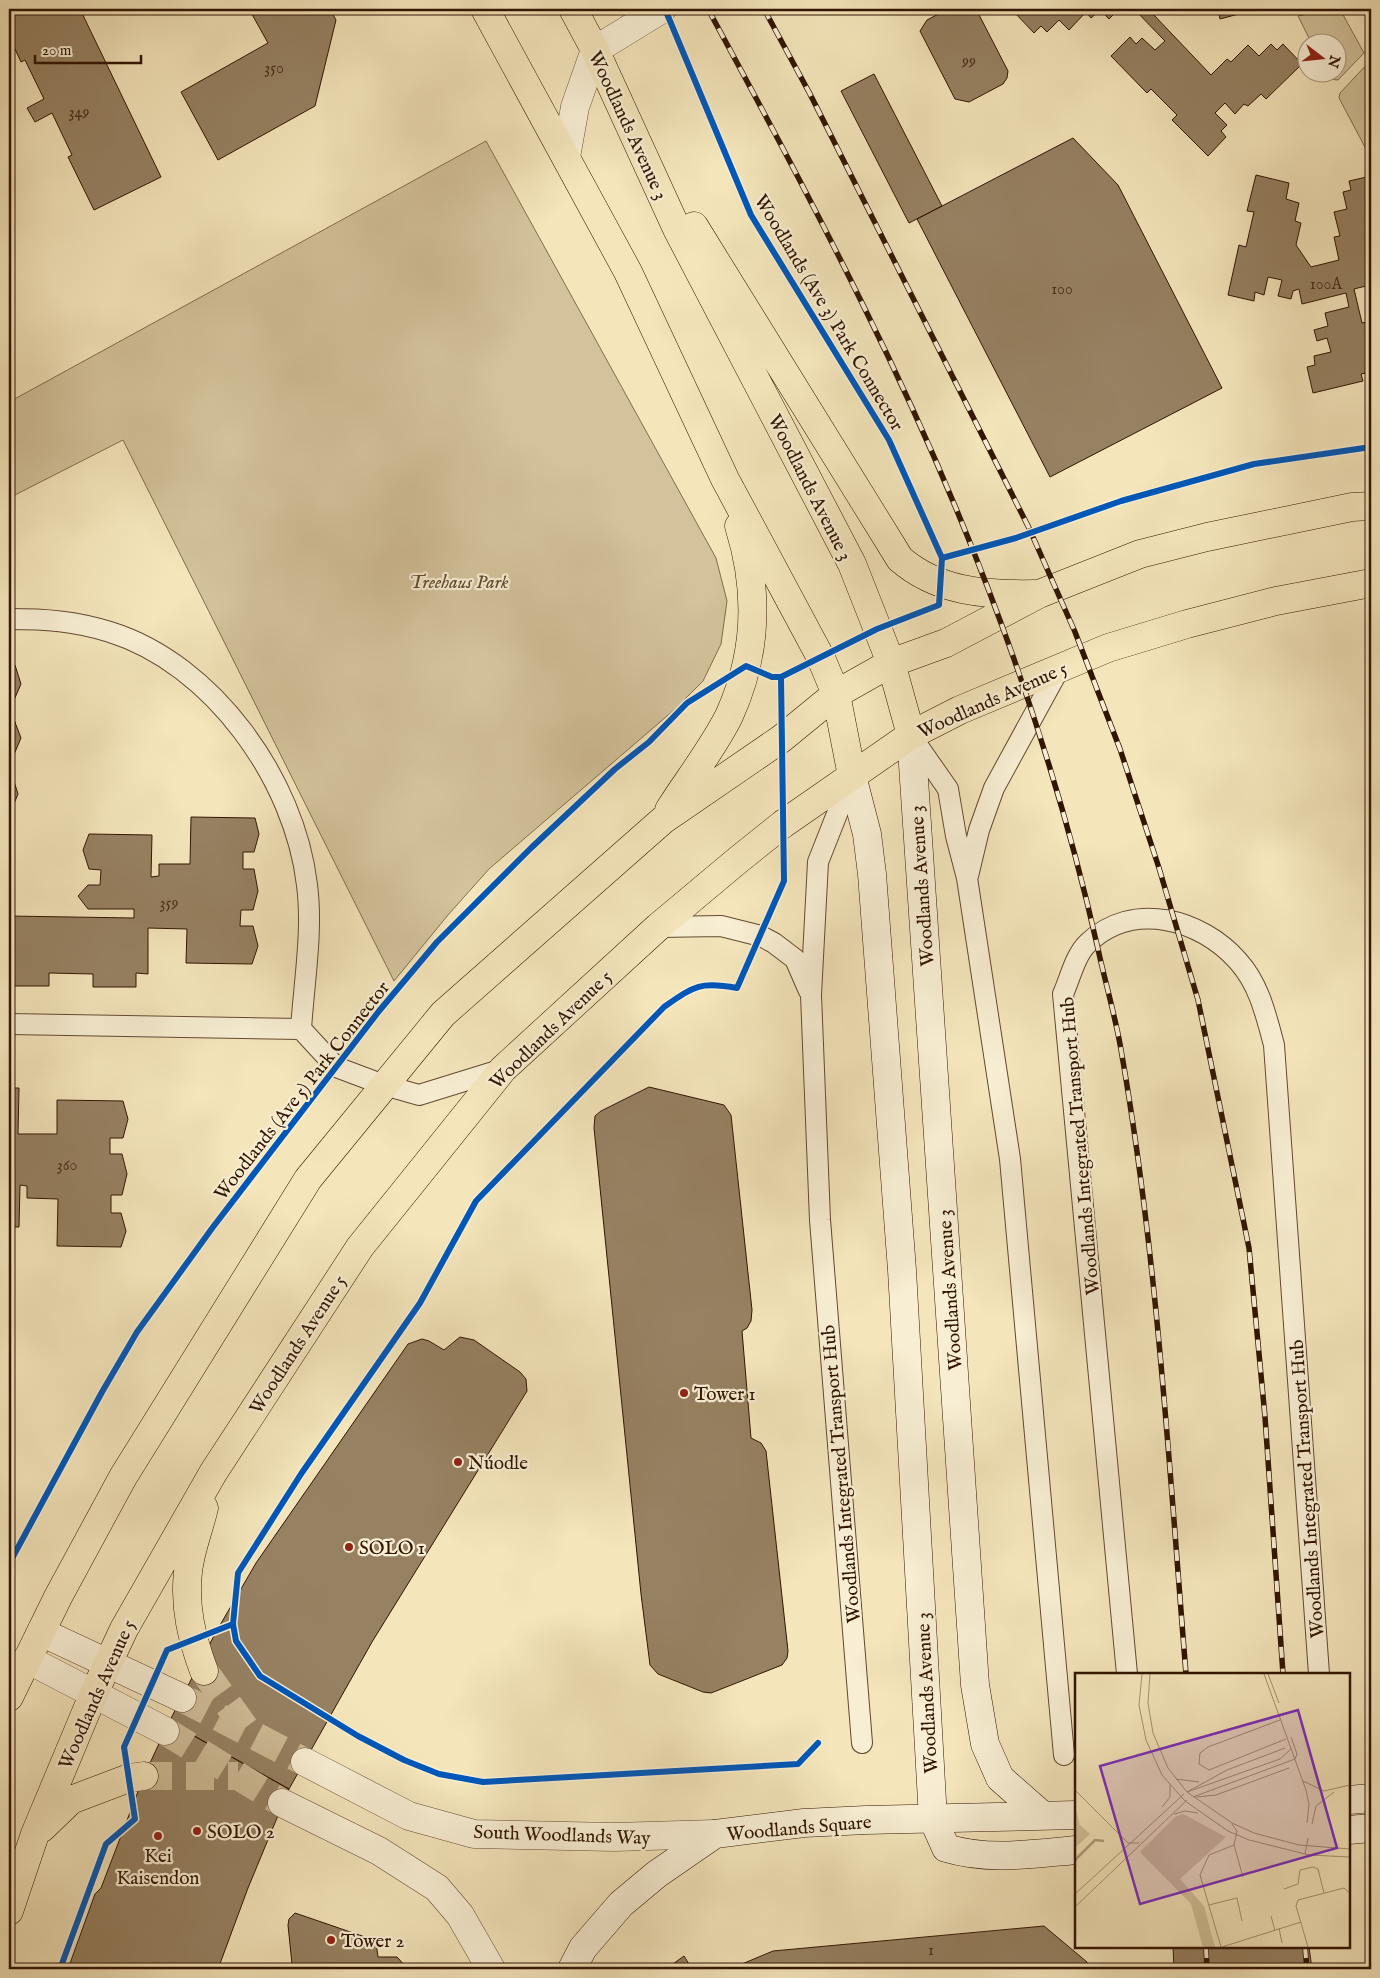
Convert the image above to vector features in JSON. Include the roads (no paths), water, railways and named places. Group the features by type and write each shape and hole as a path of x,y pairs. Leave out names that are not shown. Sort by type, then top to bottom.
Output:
{"main road":[{"name":"Woodlands Avenue 3","path":"485,9 628,272 725,479 821,658 836,694 852,776"},
{"name":"Woodlands Avenue 3","path":"573,9 595,50 676,229 852,564 891,663 911,735"},
{"path":"622,110 900,559 925,578 956,588 997,594 1040,594"},
{"path":"663,820 728,718 739,693 752,642 753,599 749,569 742,534 725,479"},
{"path":"9,1697 27,1659 123,1477 185,1374 308,1179 443,1014 663,820 782,739 836,694 891,663 946,643 1040,594 1140,554 1207,537 1352,507 1371,506"},
{"name":"Woodlands Avenue 5","path":"9,1911 35,1834 94,1693 124,1629 213,1473 360,1247 503,1069 658,927 783,824 911,735 960,710 1108,648 1187,624 1276,601 1371,583"},
{"path":"204,1671 192,1639 188,1607 188,1571 213,1473"},
{"path":"35,1834 71,1800 128,1778 144,1776"}],"street":[{"path":"566,157 575,107 595,50 662,9"},
{"name":"Woodlands Avenue 3","path":"911,735 975,1684 985,1744 1000,1778 1042,1815"},
{"name":"Woodlands Avenue 3","path":"852,776 867,834 872,874 902,1270 933,1819"},
{"path":"41,1632 182,1698"},
{"path":"27,1659 165,1731"},
{"name":"South Woodlands Way","path":"305,1762 409,1816 474,1834 614,1837 715,1834"},
{"path":"1350,1800 1371,1798"},
{"path":"282,1803 379,1851 437,1888 460,1915 491,1969"},
{"name":"Woodlands Square","path":"572,1969 583,1948 621,1904 657,1874 715,1834 804,1823 1075,1815"},
{"path":"933,1819 946,1848 967,1855 1013,1856 1075,1850"},
{"path":"1350,1830 1371,1828"}],"lane":[{"path":"9,619 58,619 110,632 162,655 194,680 224,709 270,770 288,810 301,848 308,886 308,927 301,1028 336,1067 384,1086 419,1095 503,1069"},
{"path":"967,878 979,830 994,788 1059,669"},
{"path":"911,735 948,789 956,836 967,878 1010,1159 1064,1755"},
{"name":"Woodlands Integrated Transport Hub","path":"852,776 818,862 811,995 820,1220 862,1743"},
{"name":"Woodlands Integrated Transport Hub","path":"1127,1673 1063,994 1077,960 1088,943 1122,923 1141,919 1165,920 1188,924 1215,940 1239,962 1258,990 1274,1045 1319,1673"},
{"name":"Woodlands Integrated Transport Hub","path":"658,927 721,926 761,936 795,959 811,995"},
{"path":"9,1024 301,1028"}],"tunnel":[{"path":"204,1671 248,1732"},
{"path":"182,1698 305,1762"},
{"path":"165,1731 282,1803"},
{"path":"144,1776 238,1776"}],"railway":[{"path":"708,9 787,156 844,268 936,461 1000,620 1029,701 1055,783 1078,866 1115,1020 1133,1122 1153,1279 1186,1673"},
{"path":"764,9 810,94 1029,528 1075,632 1120,749 1159,868 1198,1000 1249,1248 1265,1417 1283,1673"},
{"path":"1206,1948 1207,1969"},
{"path":"1305,1948 1307,1969"}],"place":[{"name":"Tower 1","path":"684,1393"},
{"name":"Núodle","path":"458,1462"},
{"name":"SOLO 1","path":"349,1547"},
{"name":"SOLO 2","path":"197,1831"},
{"name":"Kei Kaisendon","path":"158,1836"},
{"name":"Tower 2","path":"331,1940"}],"park label":[{"name":"Treehaus Park","path":"459,581"}]}
